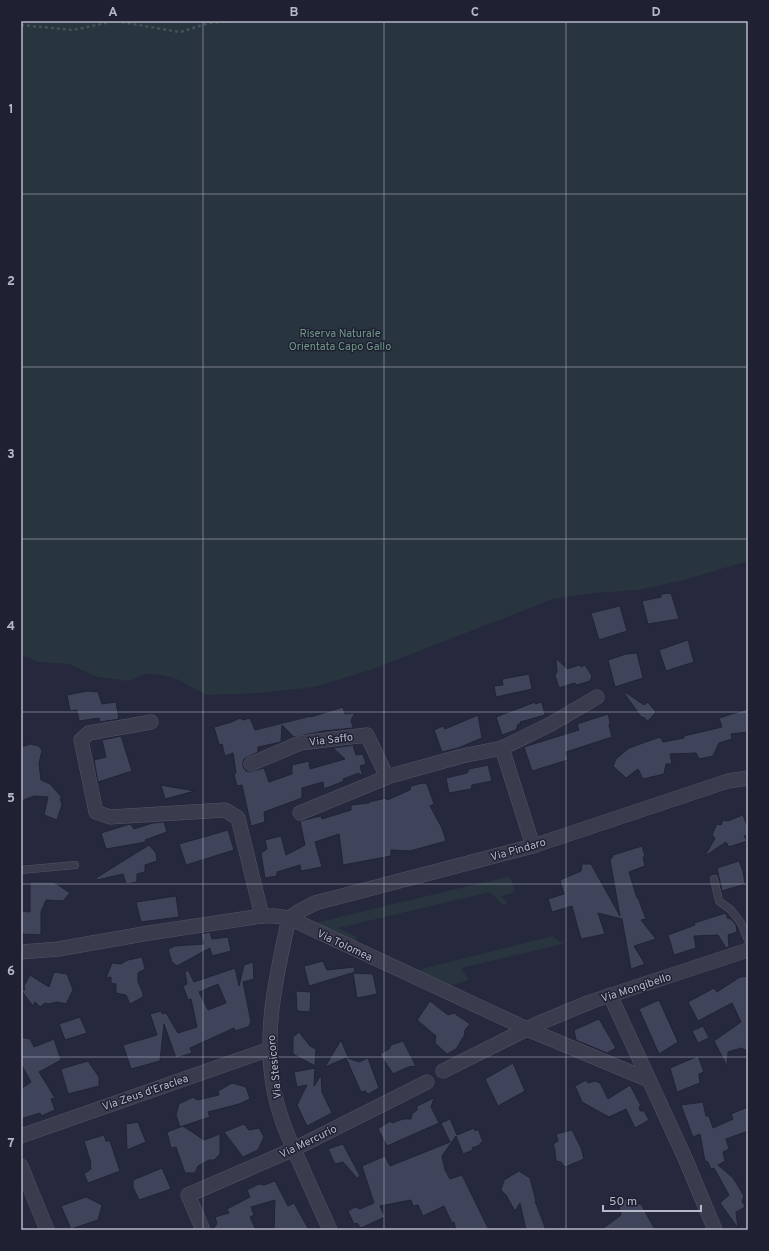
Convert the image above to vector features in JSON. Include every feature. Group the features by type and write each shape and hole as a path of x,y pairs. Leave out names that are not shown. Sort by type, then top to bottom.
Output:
{"street":[{"path":"300,813 387,777 462,756 502,748 551,724 596,697"},
{"path":"151,722 89,733 81,740 96,812 110,817 225,810 238,818 262,916"},
{"name":"Via Saffo","path":"251,764 300,743 368,735 387,777"},
{"path":"502,748 533,846"},
{"name":"Via Pindaro","path":"289,918 315,903 533,846 728,781 748,778"},
{"name":"Via Tolomea","path":"21,952 58,949 262,916 289,918 527,1029 649,1080"},
{"name":"Via Stesicoro","path":"289,918 273,993 270,1021 270,1048 275,1095 282,1120 330,1230"},
{"name":"Via Mongibello","path":"443,1071 527,1029 590,1002 748,950"},
{"path":"610,995 685,1158 715,1230"},
{"name":"Via Zeus d'Eraclea","path":"21,1136 270,1048"},
{"name":"Via Mercurio","path":"203,1230 188,1195 294,1149 427,1082"},
{"path":"21,1166 47,1230"}],"lane":[{"path":"21,870 75,865"},
{"path":"714,879 719,901 731,910 741,923 748,940"}],"path":[{"path":"21,25 73,30 115,21 180,32 209,23 231,21"}],"green space":[{"name":"Riserva Naturale Orientata Capo Gallo","path":"21,21 748,21 748,561 680,581 638,590 595,593 553,599 370,670 314,687 259,693 207,695 177,679 162,675 144,674 129,681 98,677 69,664 39,662 21,655"},
{"path":"510,876 515,892 501,896 508,903 503,905 490,892 338,928 357,937 355,942 315,923"},
{"path":"553,936 563,944 461,968 469,980 448,986 414,971"}],"building":[{"path":"671,593 679,619 648,624 642,601 661,597 661,594"},
{"path":"620,606 627,631 599,640 591,613"},
{"path":"688,640 694,662 666,671 659,650"},
{"path":"637,653 643,678 615,687 608,660 626,654"},
{"path":"556,658 567,669 579,665 581,667 585,665 592,676 590,681 577,685 574,683 559,688 555,675 557,672"},
{"path":"529,674 532,689 496,697 494,686 503,685 502,679"},
{"path":"87,691 98,692 102,704 116,702 119,719 100,722 99,718 79,721 77,710 70,711 67,695"},
{"path":"625,692 644,705 648,702 656,712 648,721 643,717 642,718 624,693"},
{"path":"535,702 535,704 542,702 545,715 520,722 521,724 518,724 516,730 502,735 496,717"},
{"path":"343,707 345,714 355,713 351,720 353,728 323,731 294,737 282,725 281,742 258,747 258,752 244,759 243,767 246,771 250,772 264,768 269,782 292,774 292,765 309,761 310,769 345,759 333,748 353,745 356,755 363,754 366,764 360,766 363,777 359,773 324,789 323,782 302,788 302,798 264,812 265,822 251,826 242,785 237,786 234,774 236,773 233,753 225,756 222,744 219,745 214,727 240,718 243,720 250,718 255,730 311,717"},
{"path":"748,709 748,732 731,734 732,739 719,743 713,756 699,759 696,753 670,754 672,764 666,764 664,774 643,779 638,769 626,778 613,766 616,759 629,748 660,737 663,742 684,738 684,736 722,727 719,718"},
{"path":"608,714 612,737 566,752 568,760 532,771 524,747 579,730 577,724"},
{"path":"478,715 482,738 458,748 442,752 434,730 443,726 445,729"},
{"path":"121,736 132,771 98,782 94,760 106,757 102,740"},
{"path":"30,744 39,746 42,750 39,764 41,780 50,784 63,799 60,798 62,805 57,820 44,815 48,797 34,796 21,801 21,747"},
{"path":"488,765 492,781 472,785 471,789 449,793 446,778 467,773 469,769"},
{"path":"422,783 427,784 434,804 430,806 442,828 446,841 410,851 391,850 391,856 343,865 339,834 315,842 322,867 301,871 300,865 277,872 277,876 265,878 261,853 267,849 265,840 281,836 286,855 305,845 300,821 321,816 322,819 351,810 351,805 369,803 386,798 387,800 410,790 411,786"},
{"path":"161,785 172,787 195,791 165,799"},
{"path":"743,815 748,828 748,834 744,836 747,841 729,847 726,842 705,856 715,838 712,835 717,824 721,825 723,820 728,821"},
{"path":"164,822 167,832 145,840 146,842 106,849 101,833 130,824 134,829 153,823"},
{"path":"228,830 234,850 186,865 179,844"},
{"path":"149,845 156,853 157,861 145,865 145,872 137,874 137,882 126,884 123,874 97,880 96,878"},
{"path":"642,846 645,856 643,857 645,866 629,872 637,898 646,919 641,920 656,939 634,946 645,964 631,969 622,919 598,913 605,934 581,939 572,906 552,912 548,899 564,894 560,880 581,871 582,864 591,864 620,916 610,860 613,855"},
{"path":"739,861 743,871 745,884 722,891 717,868"},
{"path":"30,882 54,882 70,893 63,901 46,900 41,912 41,935 21,934 21,911 30,912"},
{"path":"176,896 179,917 141,922 136,902"},
{"path":"726,913 727,918 731,919 736,925 737,932 728,935 729,947 726,948 718,935 694,936 696,948 674,955 668,935 695,925 694,923"},
{"path":"210,932 212,939 228,937 231,951 212,956 210,948 177,966 172,962 168,949 175,946 204,944 201,934"},
{"path":"142,957 145,969 138,973 138,982 143,993 143,997 130,1004 126,995 116,993 116,984 111,983 111,977 106,978 112,963 121,964 128,960"},
{"path":"323,961 327,970 354,967 355,972 309,986 304,966"},
{"path":"253,962 254,979 243,982 251,1022 248,1027 235,1031 234,1028 190,1048 192,1053 176,1058 164,1024 160,1061 131,1069 123,1045 157,1035 150,1014 161,1011 162,1014 166,1013 178,1033 197,1027 191,999 188,1000 183,986 187,984 185,972 188,970 194,982 235,968 239,986 244,965","holes":["218,984 226,1003 208,1010 199,992"]},
{"path":"54,972 67,974 73,990 66,1004 57,1002 49,1004 45,1003 40,1007 35,1002 33,1006 21,990 25,990 24,986 30,975 49,987"},
{"path":"353,973 373,974 377,994 357,998"},
{"path":"748,976 748,1051 741,1048 728,1052 727,1066 714,1041 741,1022 732,1003 698,1021 688,1002 714,988 717,992 740,977"},
{"path":"296,991 311,992 310,1012 297,1011"},
{"path":"659,1000 678,1042 659,1054 639,1009"},
{"path":"430,1001 448,1015 454,1013 470,1024 465,1030 464,1036 456,1049 447,1054 435,1043 436,1036 417,1020"},
{"path":"80,1017 87,1033 65,1040 59,1024"},
{"path":"599,1019 616,1048 607,1053 576,1040 574,1030"},
{"path":"703,1026 709,1038 698,1043 692,1031"},
{"path":"299,1032 310,1046 316,1049 315,1066 293,1054 293,1037"},
{"path":"21,1037 30,1039 34,1047 54,1039 61,1060 39,1072 55,1098 51,1099 55,1110 41,1116 40,1113 21,1119 22,1088 31,1082 21,1064"},
{"path":"341,1040 348,1058 359,1062 368,1058 379,1088 368,1094 365,1091 361,1092 346,1058 325,1067"},
{"path":"403,1041 416,1066 408,1067 393,1074 380,1054 389,1049 391,1045"},
{"path":"698,1056 704,1072 699,1074 700,1083 677,1092 670,1068"},
{"path":"88,1061 99,1077 99,1086 68,1094 61,1069"},
{"path":"513,1063 525,1091 498,1106 485,1079"},
{"path":"315,1068 314,1086 321,1075 322,1092 332,1113 307,1126 297,1105 307,1085 297,1087 294,1072"},
{"path":"586,1080 588,1083 595,1081 600,1083 608,1099 630,1085 641,1106 639,1107 640,1111 644,1111 649,1120 635,1128 626,1109 609,1117 582,1102 575,1086"},
{"path":"232,1083 246,1087 250,1099 239,1104 208,1112 210,1117 180,1127 176,1115 179,1104 193,1097 197,1100 219,1095 218,1091"},
{"path":"434,1098 431,1107 439,1123 387,1146 378,1129 390,1121 392,1123 403,1119 411,1119 412,1114 417,1110 417,1106"},
{"path":"703,1102 706,1116 709,1116 713,1128 733,1119 731,1114 748,1107 748,1131 726,1139 729,1149 723,1152 725,1161 718,1165 733,1178 744,1196 742,1201 745,1207 736,1212 738,1228 720,1203 729,1195 714,1168 711,1169 708,1162 705,1161 700,1134 693,1137 681,1105"},
{"path":"450,1119 457,1135 474,1128 475,1131 478,1129 483,1142 472,1148 473,1150 463,1154 456,1136 442,1156 445,1170 450,1179 462,1175 489,1230 456,1230 454,1222 452,1223 444,1206 423,1216 418,1205 413,1206 411,1200 380,1206 385,1217 361,1228 357,1223 354,1224 348,1211 355,1207 360,1209 374,1203 362,1166 385,1156 390,1166 450,1142 441,1123"},
{"path":"138,1122 146,1142 127,1150 126,1124"},
{"path":"244,1124 249,1130 259,1128 264,1137 258,1150 243,1157 224,1132"},
{"path":"183,1126 204,1140 220,1134 220,1154 214,1160 209,1160 198,1166 195,1173 185,1173 176,1147 171,1148 167,1132"},
{"path":"572,1130 581,1148 584,1159 565,1167 561,1162 556,1161 553,1144 558,1141 556,1134"},
{"path":"104,1135 106,1141 110,1141 120,1171 88,1183 84,1174 91,1169 91,1163 84,1141"},
{"path":"343,1144 360,1176 357,1178 343,1162 335,1164 328,1149"},
{"path":"162,1168 171,1189 139,1200 133,1187 133,1180"},
{"path":"519,1171 530,1178 535,1201 546,1230 526,1230 520,1203 515,1211 506,1195 501,1190 504,1180"},
{"path":"275,1181 288,1206 294,1203 309,1230 274,1230 275,1200 251,1207 254,1215 250,1217 256,1230 212,1230 217,1224 215,1217 229,1213 227,1209 250,1197 247,1190 259,1184 264,1185"},
{"path":"633,1196 635,1204 641,1204 655,1230 601,1230 621,1215 618,1202"},
{"path":"86,1197 102,1205 98,1220 71,1229 61,1206"}]}
